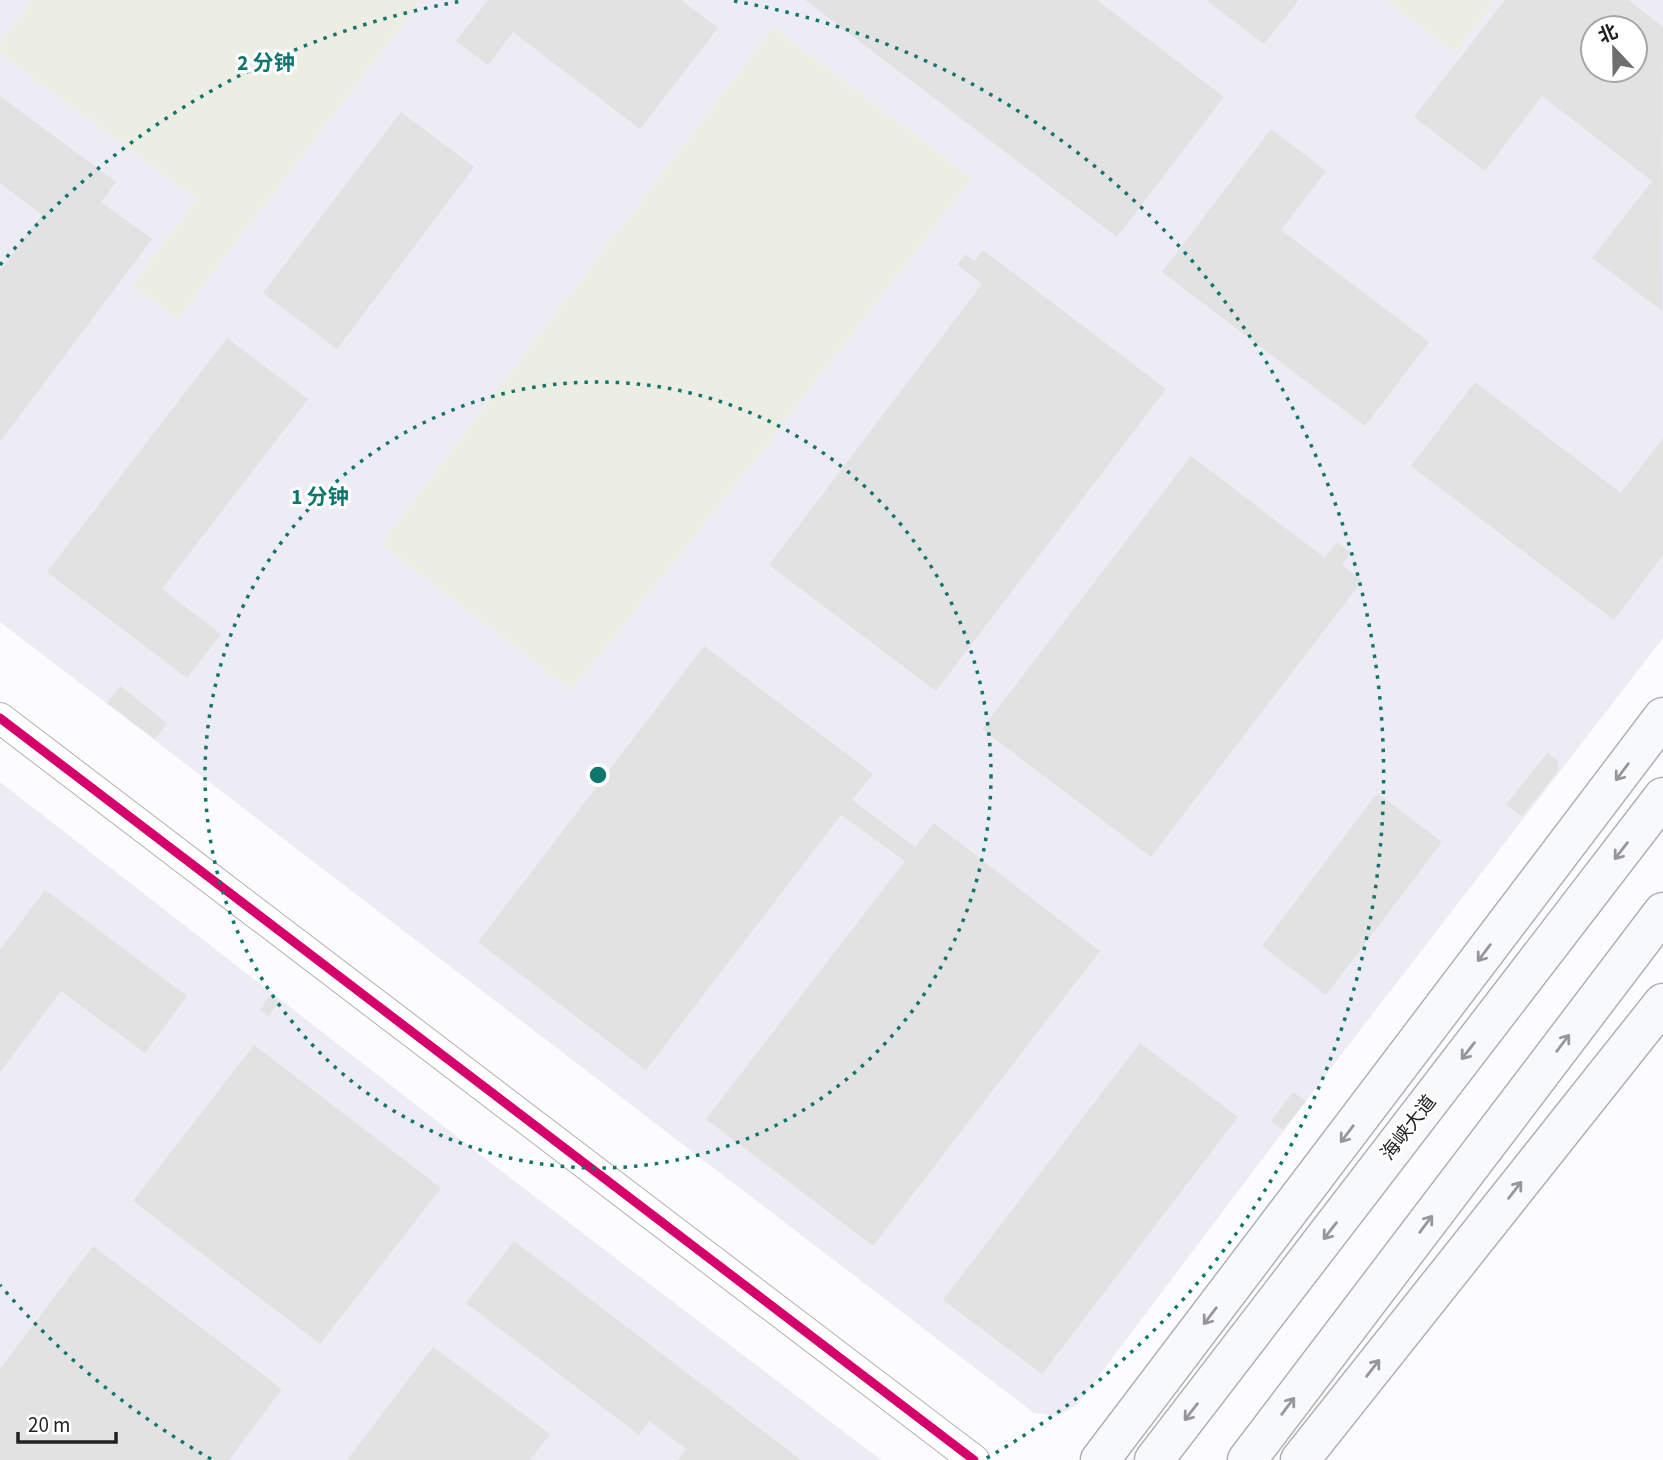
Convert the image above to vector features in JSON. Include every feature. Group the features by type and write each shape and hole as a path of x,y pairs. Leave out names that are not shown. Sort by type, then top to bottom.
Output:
{"main road":[{"path":"1100,1460 1663,717"},
{"name":"海峡大道","path":"1154,1460 1663,797"},
{"path":"1247,1460 1663,912"},
{"path":"1300,1460 1663,1003"}],"street":[{"path":"0,718 974,1460"}],"shaded area":[{"path":"0,0 1663,0 1663,638 1344,1051 1076,1406 1057,1416 1034,1413 0,622"},
{"path":"33,0 421,0 178,319 132,285 197,199 0,53 0,42"},
{"path":"1386,0 1495,0 1455,53"},
{"path":"773,27 972,178 764,449 572,690 381,544"},
{"path":"0,782 509,1177 881,1460 0,1460"}],"building":[{"path":"488,0 681,0 718,28 640,129 513,32 488,65 456,41"},
{"path":"805,0 1097,0 1224,97 1117,237"},
{"path":"1206,0 1299,0 1264,44"},
{"path":"1505,0 1628,0 1646,14 1579,14 1579,84 1649,84 1649,16 1663,27 1662,311 1592,258 1652,181 1542,96 1485,171 1414,117"},
{"path":"0,96 116,182 101,202 152,239 0,442 0,271 42,215 0,183"},
{"path":"401,112 474,167 337,349 263,293"},
{"path":"1271,129 1326,171 1281,230 1429,342 1365,426 1162,272"},
{"path":"983,250 1166,389 936,691 769,565 982,284 957,265 965,254 974,261"},
{"path":"227,338 308,399 162,589 221,634 187,678 47,572"},
{"path":"1475,382 1621,493 1663,438 1663,555 1614,620 1411,466"},
{"path":"1191,456 1325,558 1337,542 1351,553 1342,565 1362,581 1151,857 982,729"},
{"path":"704,646 873,774 852,800 915,847 934,823 1100,951 873,1246 706,1119 905,861 841,815 646,1070 478,942"},
{"path":"120,686 167,723 155,739 107,703"},
{"path":"1547,753 1558,761 1558,771 1522,816 1506,805"},
{"path":"1377,793 1442,842 1326,995 1262,946"},
{"path":"45,890 187,996 145,1053 61,991 0,1072 0,950"},
{"path":"269,996 279,1002 269,1016 260,1010"},
{"path":"1140,1043 1238,1117 1042,1374 943,1300"},
{"path":"254,1045 441,1188 320,1344 133,1201"},
{"path":"1293,1092 1306,1101 1283,1130 1271,1121"},
{"path":"514,1241 801,1460 678,1460 686,1449 649,1421 639,1435 466,1303"},
{"path":"93,1246 282,1389 229,1460 0,1460 0,1369"},
{"path":"433,1347 550,1434 530,1460 347,1460"}],"cycle path":[{"path":"0,718 974,1460"}]}
